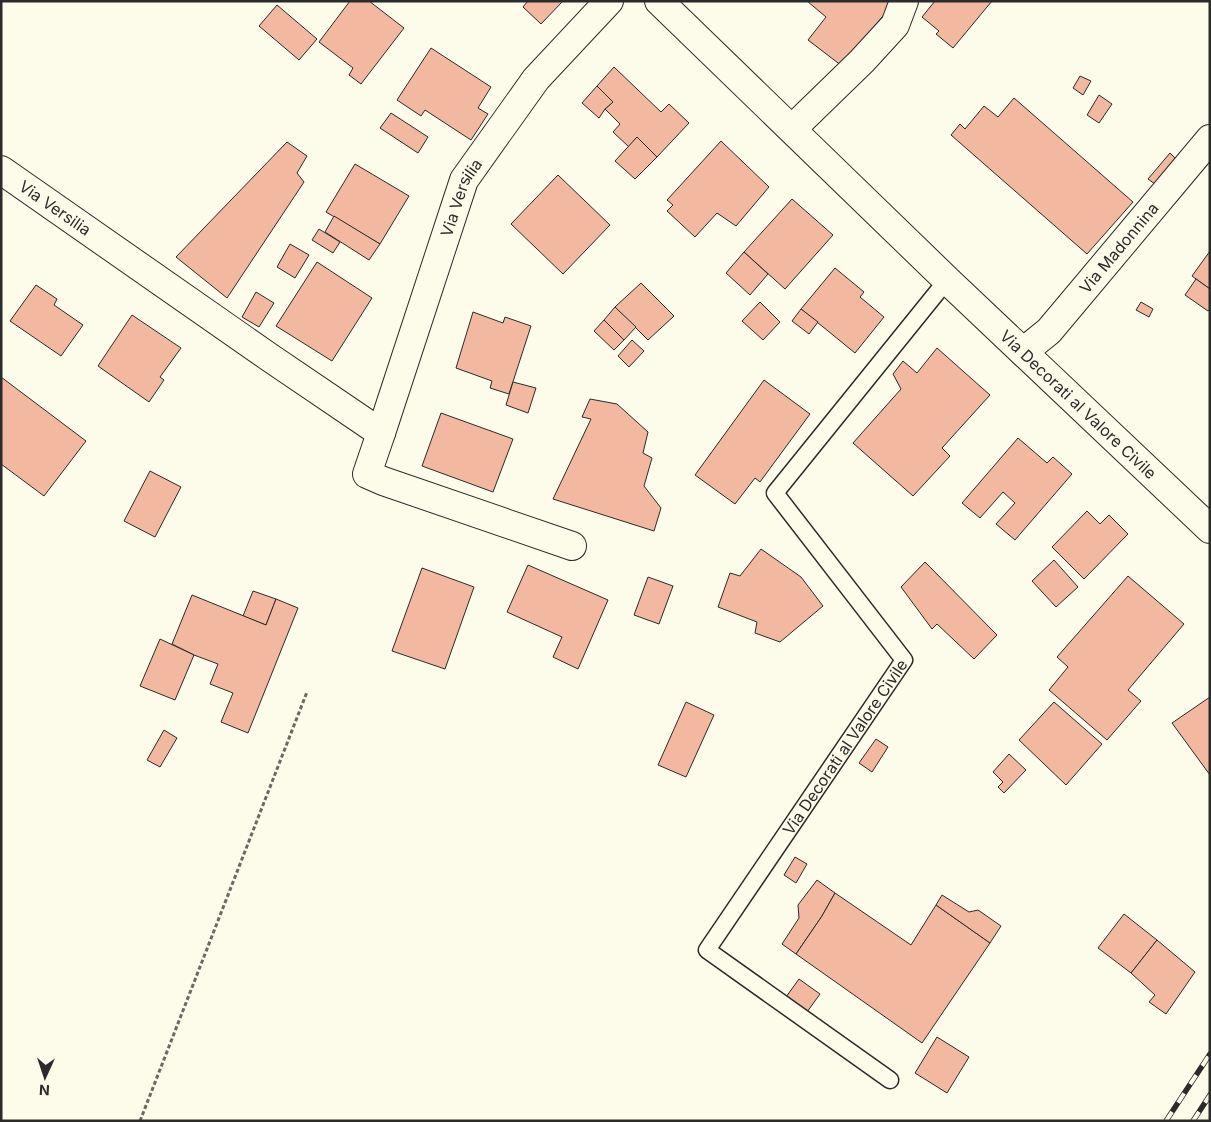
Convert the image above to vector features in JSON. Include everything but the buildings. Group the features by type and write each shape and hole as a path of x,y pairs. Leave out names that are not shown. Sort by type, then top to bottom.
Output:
{"street":[{"name":"Via Versilia","path":"572,546 367,474 464,180 536,79 609,1"},
{"name":"Via Decorati al Valore Civile","path":"659,1 947,280 1210,530"},
{"path":"792,129 862,61 895,25 904,1"},
{"name":"Via Madonnina","path":"1023,352 1049,331 1210,139"},
{"name":"Via Versilia","path":"1,170 268,357 381,433"}],"lane":[{"name":"Via Decorati al Valore Civile","path":"890,1080 707,950 904,660 775,493 947,280"}],"path":[{"path":"140,1121 307,692"}],"railway":[{"path":"1166,1121 1210,1054"},
{"path":"1193,1121 1210,1095"}]}
